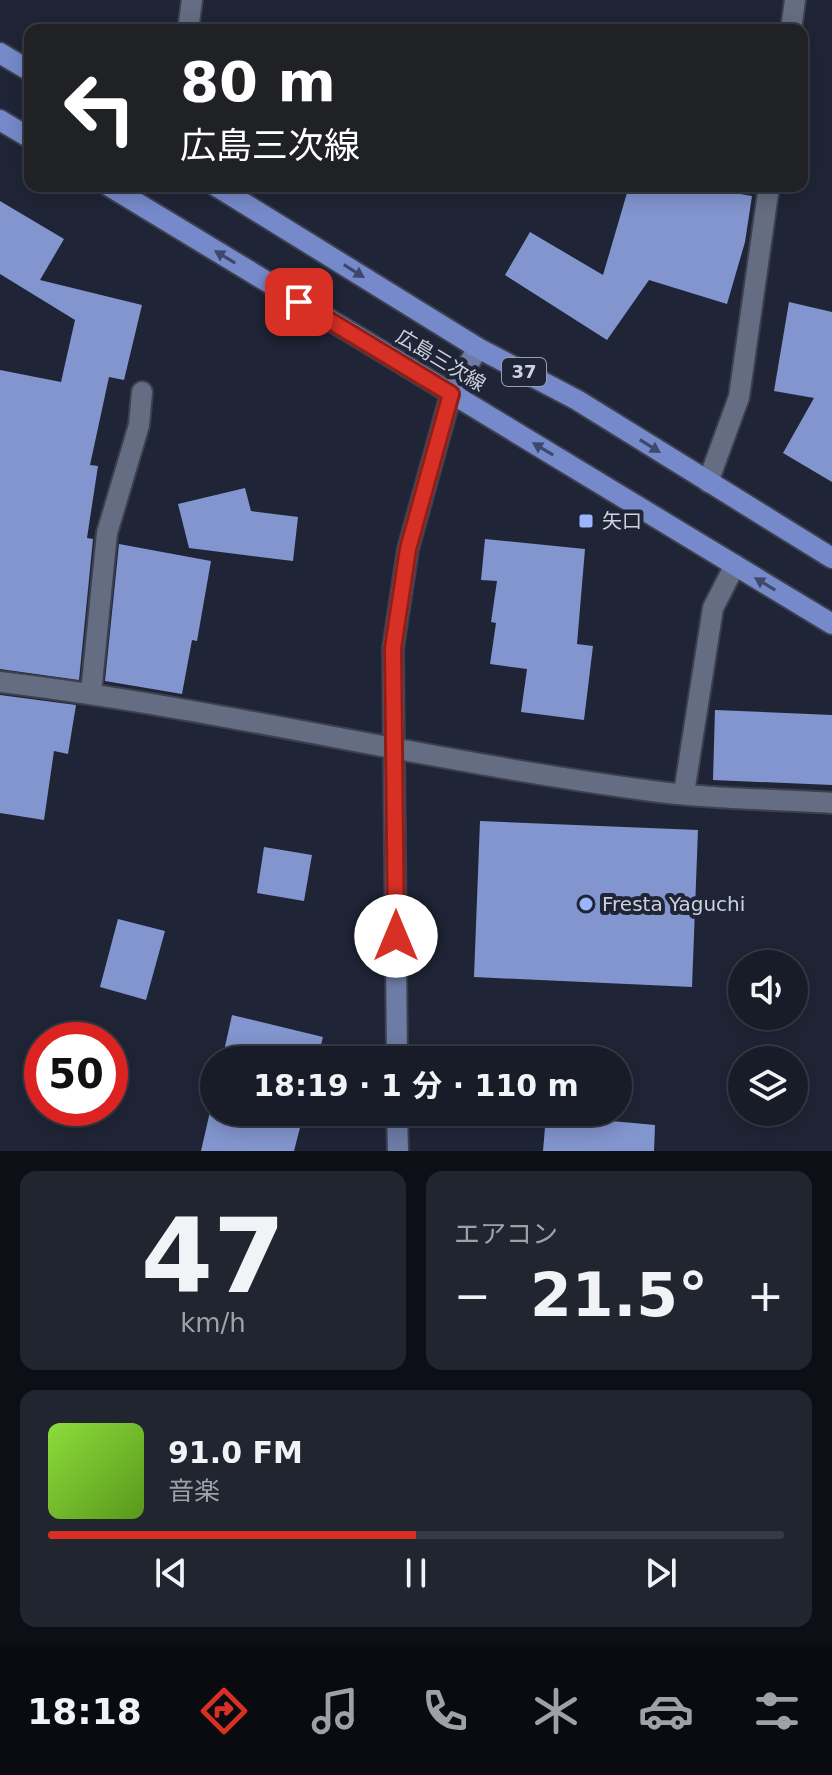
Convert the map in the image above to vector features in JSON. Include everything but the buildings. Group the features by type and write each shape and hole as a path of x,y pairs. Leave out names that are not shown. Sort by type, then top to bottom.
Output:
{"main road":[{"path":"0,53 24,67"},
{"path":"0,120 24,134"},
{"name":"広島三次線","path":"119,192 832,624"},
{"name":"広島三次線","path":"226,192 478,348 577,400 832,558"},
{"path":"397,1046 393,648 408,549 451,394 478,348"},
{"path":"397,1126 398,1151"}],"street":[{"path":"189,24 192,0"},
{"path":"792,24 795,0"},
{"path":"708,482 739,397 768,192"},
{"path":"91,693 107,533 139,425 142,392"},
{"path":"684,793 713,608 735,565"},
{"path":"0,682 91,693 394,750 647,791 832,803"}],"place":[{"name":"矢口","path":"586,521"},
{"name":"Fresta Yaguchi","path":"586,904"}],"route":[{"path":"299,302 451,394 408,549 393,648 396,936"}]}
